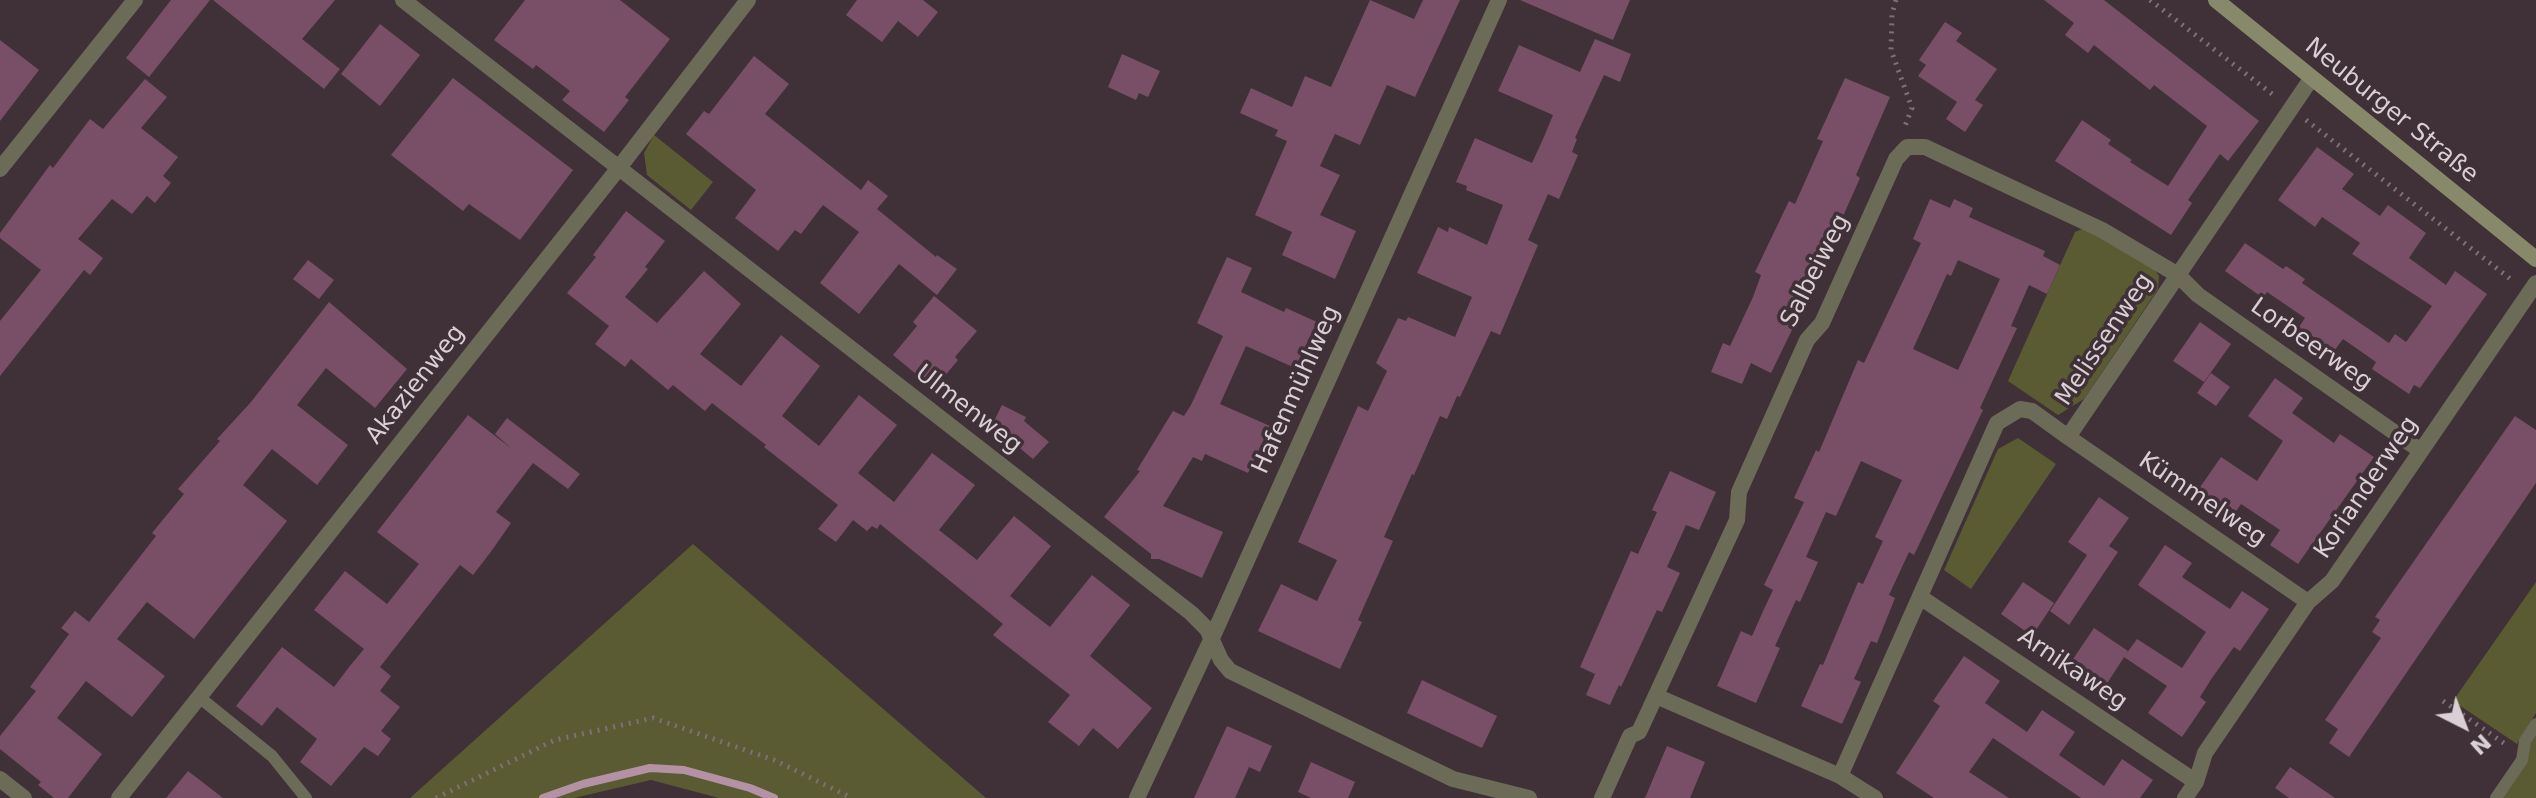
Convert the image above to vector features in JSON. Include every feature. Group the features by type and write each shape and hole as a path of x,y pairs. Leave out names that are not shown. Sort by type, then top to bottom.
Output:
{"street":[{"path":"0,169 135,0"},
{"name":"Ulmenweg","path":"403,0 1200,620 1230,671 1453,779 1529,798"},
{"name":"Akazienweg","path":"119,798 618,169 748,0"},
{"name":"Hafenmühlweg","path":"1137,798 1499,0"},
{"name":"Neuburger Straße","path":"2216,0 2536,259"},
{"name":"Melissenweg","path":"1840,776 1997,423 2020,409 2032,411 2068,437 2311,79"},
{"path":"1907,147 1925,147 2093,225 2178,275"},
{"name":"Salbeiweg","path":"1602,798 1630,736 1639,732 1737,520 1739,492 1807,340 1822,323 1896,159 1907,147"},
{"name":"Lorbeerweg","path":"2178,275 2198,295 2421,451"},
{"name":"Korianderweg","path":"2185,798 2196,782 2205,753 2308,602 2332,581 2532,288"},
{"name":"Kümmelweg","path":"2068,437 2308,602"},
{"name":"Arnikaweg","path":"1920,597 2196,782"},
{"path":"1656,696 1840,776 1875,798"},
{"path":"0,779 24,798"}],"lane":[{"path":"199,697 272,756 306,798"},
{"path":"2496,798 2522,760 2525,741 2536,724"}],"path":[{"path":"1896,0 1892,14 1891,50 1912,108 1904,128 1907,147"},
{"path":"2150,0 2532,288"},
{"path":"2443,701 2521,755"},
{"path":"436,798 555,740 653,718 774,760 852,798"}],"green space":[{"path":"654,135 713,182 691,210 647,175 644,153"},
{"path":"2087,227 2153,267 2159,276 2158,289 2084,399 2058,415 2008,381 2075,232"},
{"path":"2018,438 2056,464 1971,589 1944,570 1998,449"},
{"path":"693,544 986,798 719,798 651,780 574,798 410,798"},
{"path":"2536,582 2536,713 2517,744 2453,701"},
{"path":"2536,726 2536,798 2496,798"}],"building":[{"path":"171,0 210,0 149,77 126,58"},
{"path":"213,0 335,0 302,39 340,69 324,89"},
{"path":"525,0 620,0 670,39 625,97 629,100 604,132 562,100 570,91 536,65 533,69 494,40"},
{"path":"857,0 923,0 938,12 918,37 898,21 882,42 846,15"},
{"path":"1370,0 1414,19 1423,0 1460,0 1415,97 1387,85 1360,145 1335,134 1320,166 1340,175 1320,215 1356,231 1335,279 1282,255 1292,232 1255,215 1287,141 1275,136 1278,130 1240,113 1251,88 1292,107 1305,76 1331,87"},
{"path":"1520,0 1630,0 1613,40"},
{"path":"2044,0 2104,0 2259,121 2228,161 2220,154 2188,200 2192,203 2171,235 2055,161 2082,120 2111,140 2108,144 2132,160 2130,162 2168,186 2207,126 2154,85 2150,90 2094,45 2088,53 2065,35 2074,23"},
{"path":"1945,22 1962,33 1956,41 1997,69 1975,100 1983,105 1965,132 1946,119 1957,102 1918,76 1926,65 1919,60"},
{"path":"380,24 420,55 380,106 341,74"},
{"path":"1595,39 1631,54 1620,82 1604,75 1575,138 1572,152 1578,155 1559,199 1548,194 1528,240 1538,245 1500,335 1491,331 1460,397 1457,396 1447,419 1440,416 1412,474 1384,537 1393,541 1340,669 1258,631 1281,584 1317,601 1337,560 1298,542 1358,406 1368,411 1387,371 1376,363 1398,318 1406,321 1408,317 1455,337 1472,297 1417,273 1438,227 1448,232 1449,227 1487,245 1503,205 1466,190 1467,186 1456,182 1475,138 1532,163 1543,139 1553,115 1498,91 1519,45 1580,72"},
{"path":"0,40 39,70 0,121"},
{"path":"1122,54 1160,71 1148,97 1139,93 1136,100 1108,87"},
{"path":"754,56 789,84 765,114 861,190 868,180 888,196 877,209 936,257 957,269 937,295 899,264 859,314 820,283 859,232 823,205 801,234 795,230 778,251 735,218 756,190 686,134 704,111 709,114"},
{"path":"453,78 573,170 520,240 469,204 463,211 391,155"},
{"path":"1845,78 1890,97 1856,175 1860,178 1840,223 1836,221 1802,294 1808,297 1771,373 1751,363 1742,384 1711,372 1723,343 1730,346 1753,297 1761,275 1755,272 1789,201 1795,204 1823,141 1817,139"},
{"path":"145,79 167,97 141,128 178,157 163,176 171,183 155,203 147,196 132,214 112,199 78,239 103,258 90,275 84,270 0,376 0,321 41,270 0,238 0,233 50,165 53,168 90,119 103,129"},
{"path":"2317,147 2354,174 2342,189 2380,216 2388,205 2426,233 2409,258 2446,285 2455,271 2487,294 2420,388 2414,385 2409,394 2372,369 2376,362 2343,339 2334,351 2299,327 2305,318 2267,292 2263,298 2225,271 2245,243 2283,269 2286,266 2305,279 2302,283 2389,343 2395,334 2406,342 2432,306 2352,254 2360,243 2322,217 2315,227 2278,200"},
{"path":"1930,199 1950,208 1954,199 1973,208 1969,217 2045,251 2043,256 2060,265 2047,294 2029,285 2011,326 2017,328 1980,408 1983,410 1914,555 1909,552 1889,595 1895,598 1877,643 1871,641 1854,679 1861,682 1842,724 1801,706 1820,664 1823,665 1858,582 1863,584 1883,541 1875,537 1902,480 1861,461 1836,516 1826,512 1806,557 1818,562 1775,646 1780,648 1756,703 1717,686 1741,631 1752,636 1773,590 1764,585 1804,502 1794,498 1816,450 1819,452 1858,360 1864,363 1921,243 1913,239","holes":["1958,260 2000,279 1958,370 1913,349 1947,274 1951,276"]},
{"path":"626,211 665,241 645,267 648,269 625,297 657,323 704,271 741,304 700,354 741,386 781,335 820,366 782,416 819,446 859,395 897,425 858,473 894,502 932,453 975,485 939,530 977,560 1014,516 1051,546 1010,596 1050,627 1092,575 1130,605 1090,656 1152,708 1118,749 1093,728 1079,746 1048,722 1070,695 993,635 1003,624 880,524 877,529 872,526 867,531 853,520 836,542 818,529 838,505 764,447 766,445 712,403 705,411 673,385 668,390 631,359 625,367 595,344 609,326 567,293 596,257 593,255"},
{"path":"1227,257 1252,268 1241,292 1284,312 1286,308 1317,322 1295,368 1246,346 1220,404 1270,426 1248,473 1205,454 1202,461 1193,457 1163,506 1223,532 1202,578 1159,559 1151,559 1151,554 1104,517 1140,471 1137,470 1173,411 1184,416 1191,405 1223,336 1197,323"},
{"path":"308,260 334,280 319,299 293,279"},
{"path":"934,296 977,331 934,389 893,355 917,326 913,322"},
{"path":"329,302 407,369 375,408 326,368 297,405 348,445 317,485 272,449 243,485 287,521 194,639 147,602 117,639 165,676 132,717 86,681 57,718 102,754 68,798 54,798 38,785 41,782 0,749 0,736 36,691 30,687 69,634 61,628 75,611 89,622 156,536 152,533 184,494 178,489 220,441 217,439 251,402"},
{"path":"2200,322 2231,344 2204,382 2173,361"},
{"path":"2211,373 2230,387 2216,406 2197,393"},
{"path":"2275,378 2303,398 2292,413 2334,443 2340,434 2374,457 2298,564 2270,545 2280,530 2241,504 2230,520 2194,496 2221,457 2257,481 2283,441 2248,416"},
{"path":"1002,405 1026,417 1024,421 1049,442 1033,459 992,425"},
{"path":"468,415 512,449 495,434 507,418 580,474 568,489 533,463 496,512 511,523 490,553 473,575 460,565 380,667 391,676 380,691 400,707 381,731 391,739 378,756 364,747 331,786 300,762 317,739 277,707 262,726 236,706 282,647 334,687 364,649 314,610 345,571 387,604 419,564 377,532"},
{"path":"2515,416 2536,430 2536,483 2349,757 2329,743 2338,729 2325,720 2381,638 2372,632 2380,620 2375,617"},
{"path":"1670,471 1716,492 1699,530 1686,525 1667,567 1680,573 1662,612 1657,610 1610,705 1586,695 1595,674 1580,667 1631,551 1638,554 1657,512 1652,510"},
{"path":"2099,497 2129,518 2109,546 2118,552 2069,625 2050,611 2087,555 2068,542"},
{"path":"2165,545 2192,563 2182,577 2230,609 2242,591 2269,609 2240,651 2234,647 2212,678 2200,697 2206,702 2182,737 2148,713 2167,686 2124,657 2137,639 2182,668 2206,632 2138,585"},
{"path":"2023,582 2054,603 2032,636 2001,614"},
{"path":"2094,628 2128,651 2106,685 2071,662"},
{"path":"1964,656 2000,681 1985,703 2027,732 2042,710 2075,732 2059,755 2104,786 2122,759 2153,780 2140,798 2081,798 1993,738 1969,772 2009,798 1934,798 1896,773 1940,706 1933,701"},
{"path":"1422,680 1497,716 1482,748 1407,713"},
{"path":"1227,726 1272,746 1260,772 1249,767 1235,798 1194,798"},
{"path":"1667,746 1705,762 1690,798 1645,798"},
{"path":"1311,762 1355,782 1348,798 1311,798 1298,792"},
{"path":"2290,767 2335,798 2289,798 2275,788"},
{"path":"188,771 223,798 166,798"}],"waterway":[{"path":"543,798 583,784 650,768 684,770 750,788 774,798"}]}
